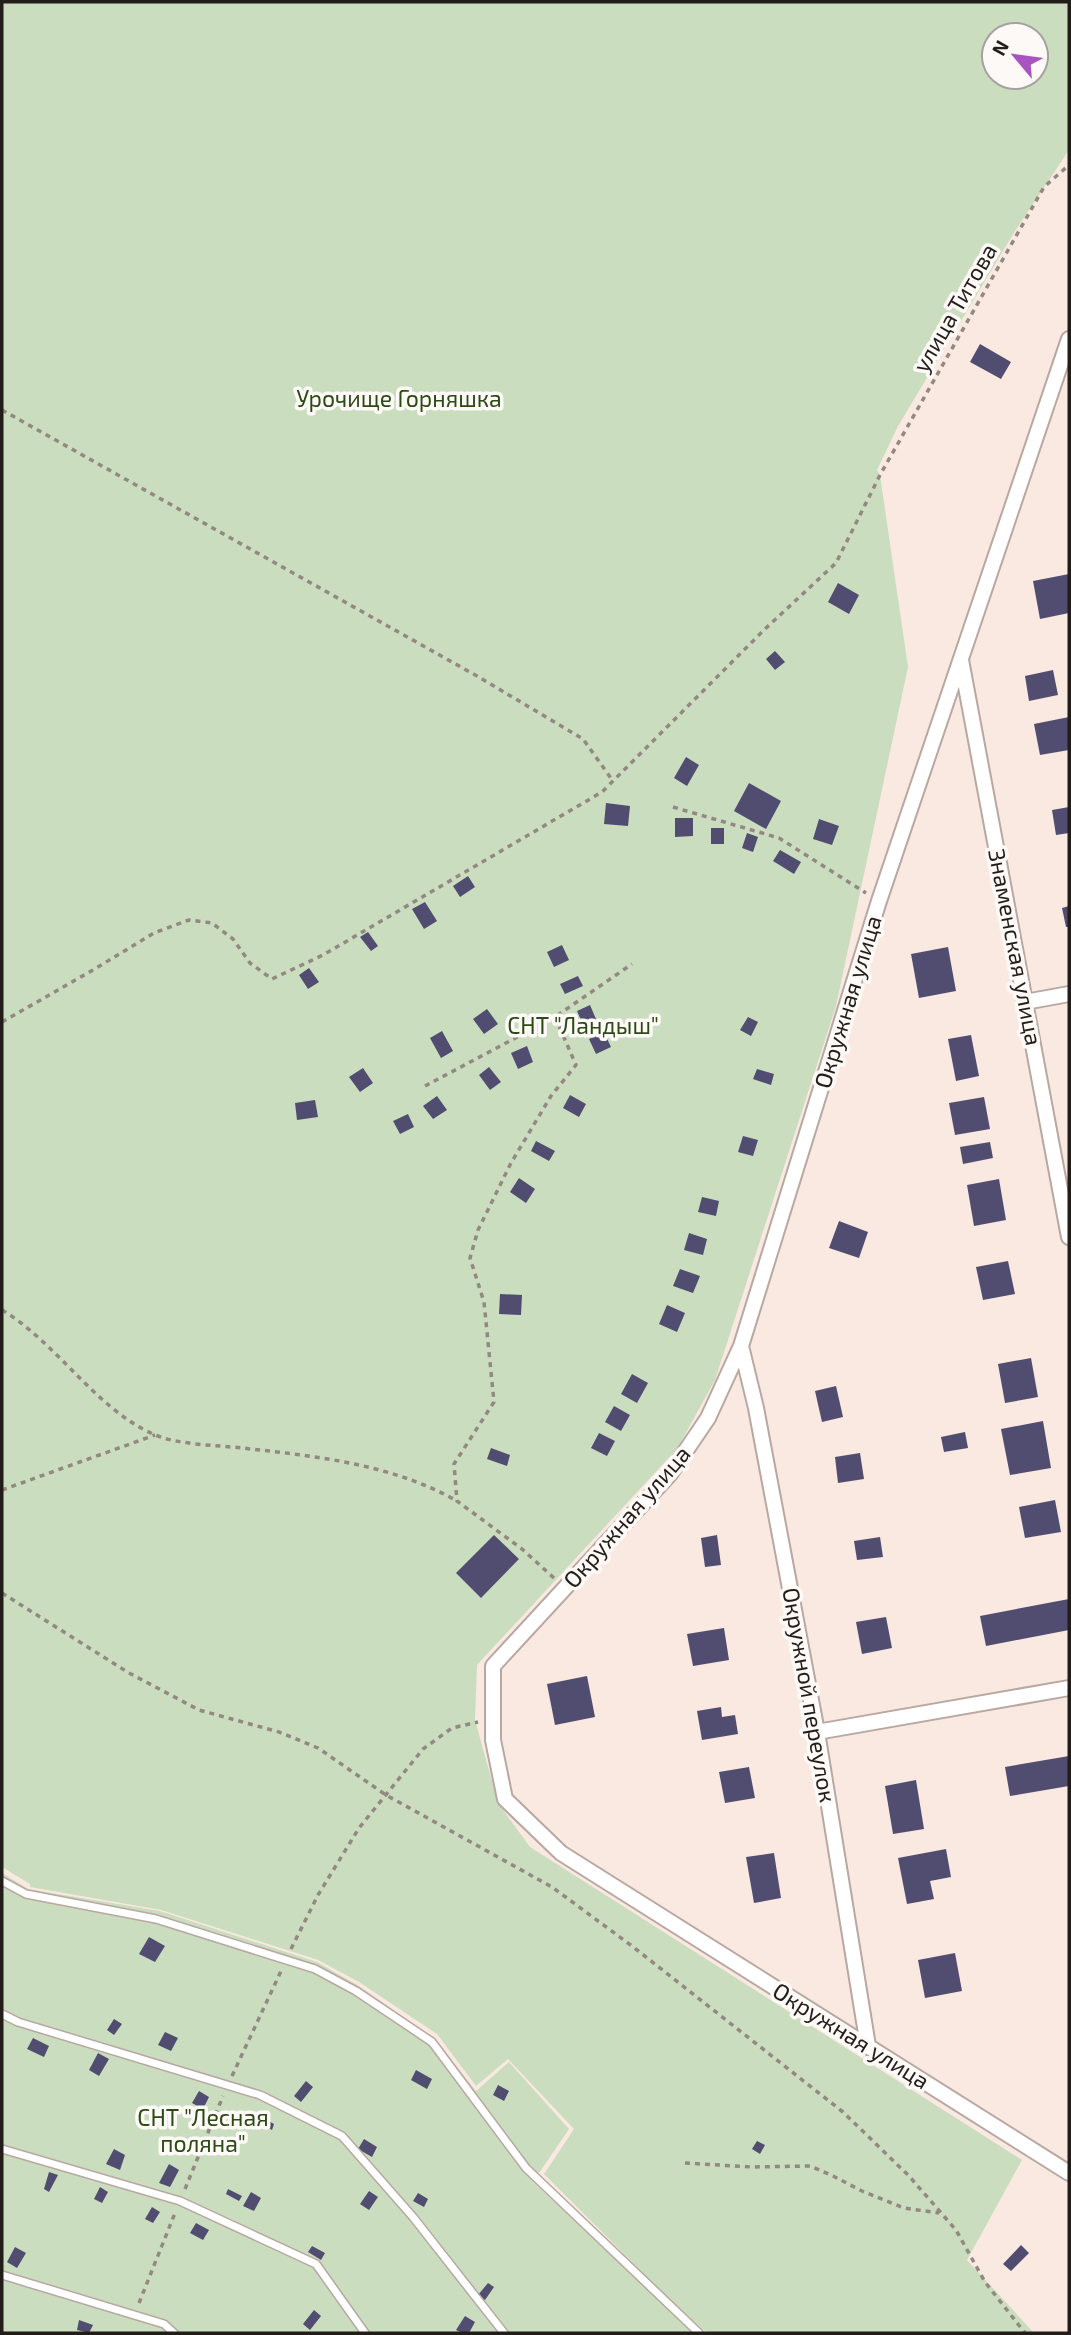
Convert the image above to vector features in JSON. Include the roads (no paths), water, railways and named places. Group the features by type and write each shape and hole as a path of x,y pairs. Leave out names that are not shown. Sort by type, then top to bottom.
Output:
{"street":[{"name":"Окружная улица","path":"1069,339 879,901 741,1346 709,1418 670,1474 493,1666 492,1740 505,1799 561,1853 1069,2173"},
{"name":"Знаменская улица","path":"961,658 1069,1237"},
{"path":"1025,1002 1069,994"},
{"name":"Окружной переулок","path":"741,1346 756,1408 817,1732 868,2046"},
{"path":"817,1732 1069,1688"}],"lane":[{"path":"2,1881 26,1895 156,1919 316,1969 356,1991 432,2042 526,2168 699,2333"},
{"path":"2,2014 18,2022 260,2095 342,2136 413,2217 504,2333"},
{"path":"2,2148 180,2201 316,2264 365,2333"},
{"path":"2,2275 164,2324 174,2333"}],"park label":[{"name":"Урочище Горняшка","path":"399,399"},
{"name":"СНТ \"Ландыш\"","path":"583,1026"},
{"name":"СНТ \"Лесная поляна\"","path":"203,2131"}]}
